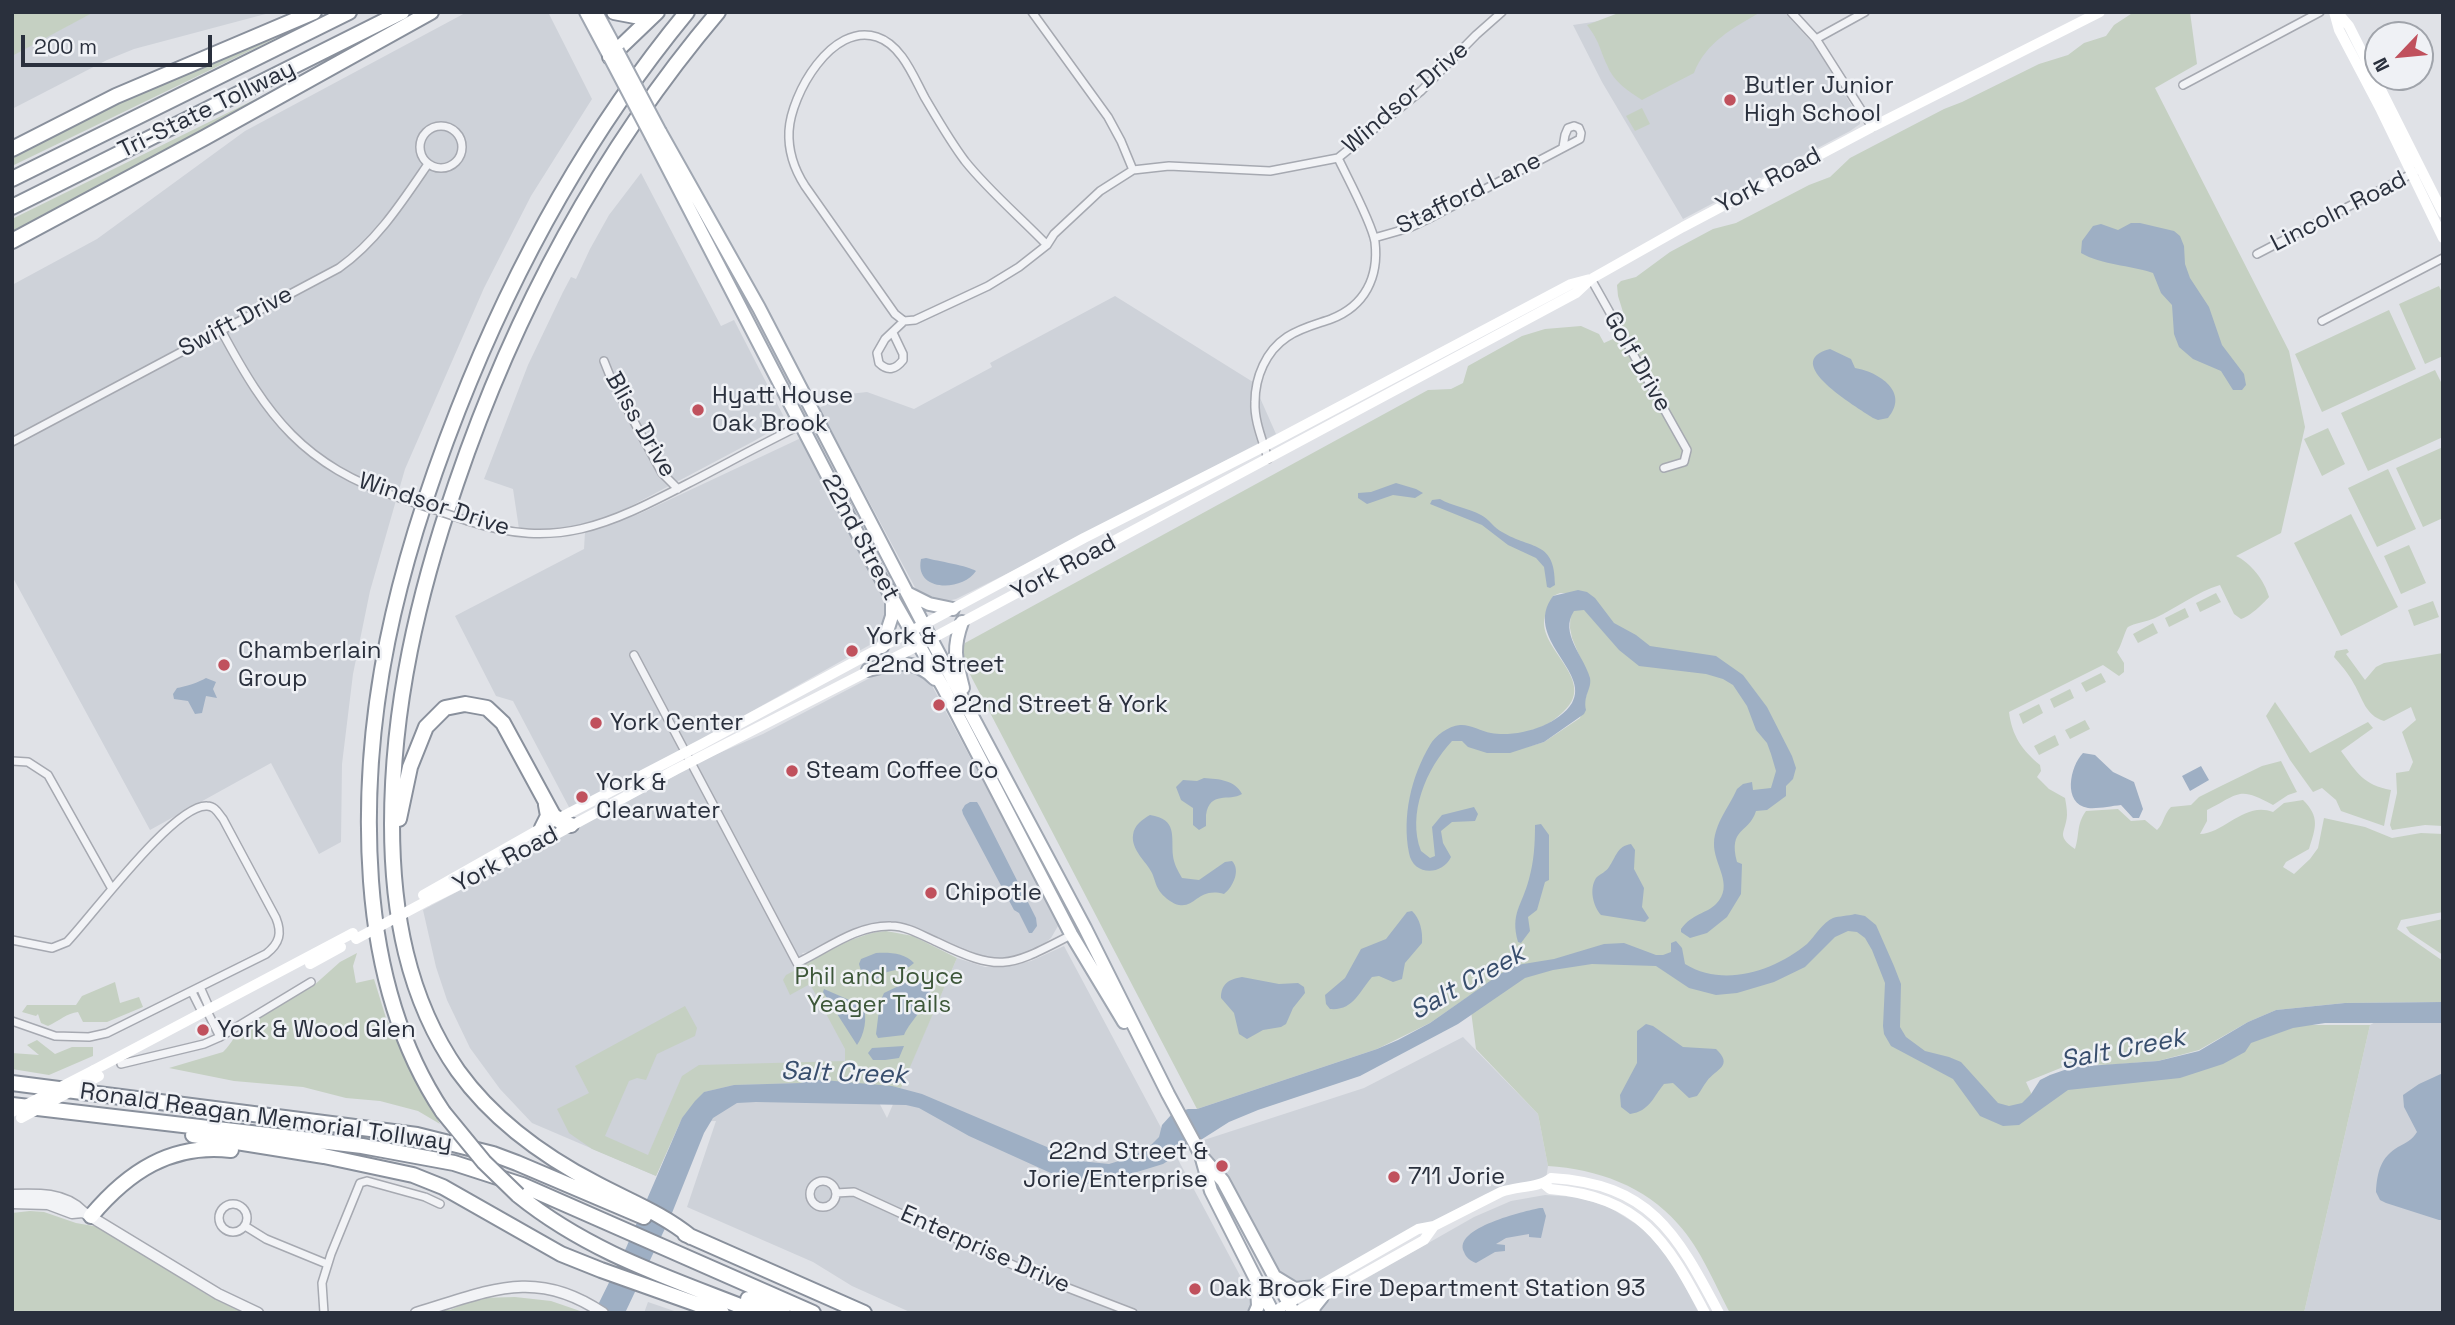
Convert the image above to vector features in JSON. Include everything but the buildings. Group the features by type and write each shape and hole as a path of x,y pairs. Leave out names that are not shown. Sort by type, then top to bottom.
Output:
{"highway":[{"path":"12,149 116,96 314,12"},
{"name":"Tri-State Tollway","path":"12,179 349,12"},
{"name":"Tri-State Tollway","path":"12,207 402,12"},
{"path":"12,240 430,12"},
{"path":"614,12 635,16 649,12"},
{"path":"614,54 657,12"},
{"path":"687,12 645,64 586,153 543,228 474,370 433,478 407,558 388,631 374,719 369,776 369,849 374,913 385,978 397,1019 420,1074 443,1112 479,1157 519,1195 581,1239 619,1258 758,1313"},
{"path":"718,12 653,95 589,194 520,327 467,453 426,578 404,676 393,778 394,883 401,938 417,992 441,1043 461,1074 491,1109 529,1143 628,1205 864,1313"},
{"path":"224,102 283,84 351,56"},
{"path":"394,883 397,838 404,788 410,767 426,727 445,708 457,704 474,704 496,714 545,800 564,822"},
{"path":"542,828 548,816 545,800"},
{"name":"Ronald Reagan Memorial Tollway","path":"12,1083 416,1135 505,1159 628,1205"},
{"name":"Ronald Reagan Memorial Tollway","path":"14,1113 355,1163 405,1173 431,1182 548,1247 607,1272 722,1313"},
{"name":"Ronald Reagan Memorial Tollway","path":"14,1113 362,1146 426,1157 513,1182 814,1313"},
{"path":"87,1214 131,1176 152,1164 188,1151 218,1149 355,1163"},
{"path":"652,1270 783,1313"}],"main road":[{"name":"22nd Street","path":"586,12 614,54"},
{"name":"22nd Street","path":"596,12 614,54 892,600 943,687 1071,934 1168,1094"},
{"name":"York Road","path":"425,898 501,864 564,822 688,758 930,639 1576,293 1591,279 1679,229 1872,127 2100,12"},
{"path":"2336,12 2349,26 2443,238"},
{"name":"22nd Street","path":"656,134 759,309 930,639 1085,928 1168,1094 1201,1155 1223,1181 1292,1310"},
{"path":"2416,172 2443,214"},
{"name":"York Road","path":"688,758 881,647 1084,538 1265,446 1571,284 1591,279"},
{"path":"906,593 929,604 953,609"},
{"path":"881,647 892,616 892,600"},
{"path":"962,622 955,641 954,656 967,705"},
{"path":"868,670 895,663 912,664 929,673 943,687"},
{"name":"York Road","path":"14,1113 96,1073 355,936 425,898 542,828 564,822"},
{"name":"York Road","path":"96,1073 121,1064 208,1014"},
{"name":"22nd Street","path":"1201,1155 1211,1191 1273,1312"},
{"path":"1273,1312 1292,1310 1418,1229 1434,1226 1502,1192 1544,1184 1551,1178 1587,1181 1628,1196 1649,1210 1678,1241 1718,1313"},
{"path":"1544,1184 1550,1189 1602,1199 1623,1208 1644,1222 1666,1246 1681,1268 1705,1313"},
{"path":"1275,1277 1295,1289 1319,1292"},
{"path":"1255,1313 1258,1306 1256,1279"},
{"path":"1313,1313 1319,1292"}],"street":[{"path":"1032,12 1108,117 1133,170"},
{"name":"Windsor Drive","path":"893,332 903,360 887,369 879,363 877,353 880,346 893,332 904,321 915,320 988,286 1019,267 1047,245 1054,234 1100,191 1133,170 1170,166 1270,171 1338,158 1421,91 1502,12"},
{"path":"1791,12 1816,39 1872,127"},
{"path":"1816,39 1865,12"},
{"path":"2183,85 2320,12"},
{"path":"904,321 895,314 805,186 791,152 790,122 804,84 817,65 843,40 855,36 877,37 894,47 966,162 1047,245"},
{"path":"439,126 453,130 461,142 459,158 447,168 440,169 428,164 420,148 424,136 439,126"},
{"name":"Stafford Lane","path":"1374,238 1409,228 1428,219 1563,147"},
{"path":"1268,459 1257,422 1255,400 1261,369 1267,358 1281,341 1291,334 1340,315 1359,301 1373,278 1376,265 1374,238 1338,158"},
{"name":"Swift Drive","path":"12,442 350,260 385,225 428,164"},
{"name":"Lincoln Road","path":"2257,254 2416,172"},
{"path":"2322,321 2443,258"},
{"name":"Golf Drive","path":"1591,279 1684,444 1687,454 1684,462 1664,468"},
{"name":"Windsor Drive","path":"221,330 255,391 275,417 297,441 341,472 400,499 515,533 576,531 613,520 816,418"},
{"name":"Bliss Drive","path":"604,361 662,473 678,489"},
{"path":"634,655 797,963 853,934 879,927 892,926 910,930 977,960 1000,963 1024,958 1085,928"},
{"path":"12,761 28,762 43,770 54,783 112,889"},
{"path":"12,940 52,948 64,944 176,821 196,807 213,807 223,819 276,918 279,936 275,946 267,954 107,1033 89,1037 55,1036 12,1021"},
{"path":"121,1064 204,1044 311,982"},
{"path":"196,989 201,1010 208,1014 220,1037"},
{"path":"324,1313 321,1292 327,1264 360,1183 367,1181 425,1197 440,1204"},
{"name":"Enterprise Drive","path":"836,1194 854,1192 1040,1277 1133,1313"},
{"path":"12,1195 57,1197 75,1203 87,1214 218,1294 258,1313"},
{"path":"12,1203 48,1204 72,1213 87,1214"},
{"path":"245,1226 266,1239 327,1264"},
{"path":"416,1313 489,1291 520,1285 553,1289 603,1313"}],"shaded area":[{"path":"93,12 273,12 134,49 12,109 12,55"},
{"path":"467,12 548,12 592,99 531,196 484,288 405,469 370,591 353,674 342,764 341,842 319,854 271,763 150,830 12,576 12,285 97,239 245,131"},
{"name":"Butler Junior High School","path":"1621,12 1784,12 1817,48 1860,124 1683,219 1602,82 1573,25 1606,20"},
{"path":"641,173 721,326 734,320 785,419 778,427 754,441 591,525 564,530 519,529 513,489 484,479 528,365 563,292 571,277 576,279 609,215"},
{"path":"1115,296 1253,382 1276,434 1081,537 956,599 936,603 918,593 819,408 849,394 867,392 914,409 992,367 990,363"},
{"path":"801,438 887,604 885,629 875,642 690,746 570,809 513,701 496,696 455,616 584,549 585,532 639,514"},
{"path":"910,666 929,680 1058,926 1044,944 1024,954 1005,959 986,959 962,951 913,927 885,923 862,927 811,952 802,953 887,1118 957,958 985,967 1004,967 1031,961 1064,946 1260,1313 912,1313 852,1286 813,1262 687,1207 716,1121 680,1122 656,1176 532,1123 500,1089 470,1048 447,1000 436,967 423,910 710,757 763,734 887,669"},
{"path":"2443,1018 2443,1313 2304,1313 2370,1025 2379,1020"},
{"path":"1463,1037 1538,1114 1548,1166 1546,1179 1486,1194 1289,1296 1201,1141 1364,1088"},
{"path":"1545,1195 1577,1197 1609,1207 1644,1229 1672,1262 1699,1313 1315,1313 1323,1303 1474,1217 1511,1201"},
{"path":"648,1302 680,1313 644,1313"}],"green space":[{"path":"12,12 94,12 12,56"},
{"path":"1621,12 1761,12 1713,44 1694,73 1642,100 1613,76 1587,25"},
{"path":"2134,12 2190,12 2197,64 2155,88 2289,351 2305,427 2281,533 2236,556 2252,567 2269,597 2241,619 2234,614 2220,585 2155,618 2127,628 2117,652 2124,663 2124,672 2119,676 2103,665 2009,712 2015,735 2028,754 2040,765 2041,771 2037,777 2049,789 2065,798 2067,815 2063,837 2075,849 2079,825 2086,811 2118,809 2131,821 2145,820 2157,830 2171,807 2191,805 2199,797 2221,786 2262,766 2281,761 2297,792 2273,805 2253,795 2233,796 2207,810 2207,821 2200,834 2218,829 2253,811 2273,812 2284,803 2303,800 2312,812 2315,828 2309,849 2286,862 2283,867 2294,874 2318,848 2324,818 2365,827 2392,838 2421,833 2443,834 2443,912 2401,920 2397,929 2443,961 2443,1002 2345,1003 2276,1010 2248,1022 2199,1050 2158,1061 2107,1065 2073,1063 2026,1082 2038,1108 2067,1085 2253,1039 2294,1025 2370,1025 2304,1313 1730,1313 1694,1244 1678,1224 1651,1199 1602,1176 1548,1166 1538,1114 1476,1049 1469,996 1430,1023 1377,1049 1197,1109 963,661 961,655 965,643 1428,390 1451,389 1463,383 1468,366 1522,336 1545,329 1581,326 1599,334 1604,343 1626,333 1618,315 1623,312 1617,285 1621,281 1636,277 1670,252 1713,229 1736,223 1830,177 1850,158 1944,109 2039,64 2068,55 2084,43 2106,36 2114,25","holes":["1571,593 1572,638 1590,682 1580,718 1544,742 1520,749 1532,730 1553,720 1572,700 1572,678 1546,634 1544,623 1553,596"]},
{"path":"301,24 12,166 12,159 22,153 20,149 95,111"},
{"path":"274,90 54,213 52,210 42,215 45,220 12,235 12,219"},
{"path":"1642,108 1650,124 1635,131 1626,116"},
{"path":"2439,286 2443,295 2443,356 2425,364 2399,304"},
{"path":"2389,310 2416,369 2322,412 2295,354"},
{"path":"2435,370 2443,386 2443,437 2368,471 2341,413"},
{"path":"2328,428 2345,464 2322,476 2304,439"},
{"path":"2443,447 2443,518 2423,527 2396,468"},
{"path":"2388,469 2416,529 2377,547 2348,488"},
{"path":"2351,514 2398,607 2341,636 2294,543"},
{"path":"2409,545 2426,583 2401,594 2384,556"},
{"path":"2216,593 2221,602 2200,612 2196,603"},
{"path":"2433,601 2439,617 2414,626 2408,610"},
{"path":"2185,608 2189,617 2169,627 2165,618"},
{"path":"2153,623 2158,633 2138,643 2133,634"},
{"path":"2347,649 2349,652 2346,654 2365,680 2376,667 2384,663 2443,653 2443,826 2425,825 2392,830 2390,825 2397,793 2396,773 2409,771 2413,762 2402,732 2416,720 2411,707 2384,721 2373,715 2365,706 2350,677 2334,657 2336,651"},
{"path":"2101,673 2106,682 2086,692 2081,683"},
{"path":"2070,689 2074,698 2054,708 2050,699"},
{"path":"2275,702 2310,753 2368,722 2373,728 2341,751 2362,777 2374,785 2391,790 2384,826 2341,811 2336,800 2322,788 2313,792 2290,760 2266,716"},
{"path":"2039,704 2043,713 2023,724 2019,714"},
{"path":"2085,720 2090,729 2070,739 2065,730"},
{"path":"2055,735 2059,745 2039,755 2034,746"},
{"path":"2443,919 2443,955 2410,933 2406,927"},
{"name":"Phil and Joyce Yeager Trails","path":"886,931 913,936 957,958 901,1088 812,1079 801,1083 734,1085 704,1092 682,1118 656,1176 592,1149 569,1133 557,1109 589,1093 575,1066 685,1006 697,1028 695,1036 657,1054 646,1080 637,1078 629,1081 605,1136 648,1155 682,1076 699,1065 845,1061 845,1049 810,984 790,995 783,980 786,975 834,948 860,937"},
{"path":"357,953 353,966 356,983 374,979 386,1018 440,1124 418,1111 380,1101 346,1098 303,1087 234,1081 169,1068 223,1052 245,1023 312,987 340,962"},
{"path":"115,982 120,1003 139,997 143,1007 107,1022 83,1022 78,1012 48,1026 41,1023 38,1014 36,1016 22,1012 27,1005 76,1005 82,996"},
{"path":"37,1040 55,1054 72,1047 93,1047 93,1056 49,1075 12,1069 12,1053 39,1055 27,1045"},
{"path":"44,1212 76,1223 99,1227 209,1296 244,1313 12,1313 12,1213"},
{"path":"515,1297 551,1301 586,1313 433,1313 432,1310 450,1310 478,1298"}],"water":[{"path":"2131,223 2174,231 2180,236 2190,278 2209,307 2222,345 2244,374 2246,385 2242,390 2233,390 2221,371 2193,359 2179,347 2174,334 2172,305 2161,293 2153,273 2097,260 2081,253 2082,241 2093,226 2101,224 2118,230"},
{"path":"1830,349 1851,359 1855,368 1873,374 1889,385 1896,400 1888,418 1873,418 1839,395 1817,374 1813,364 1817,355"},
{"path":"1396,483 1423,493 1415,498 1393,495 1367,504 1358,498 1358,493 1371,492"},
{"path":"1440,499 1481,515 1502,532 1540,548 1551,560 1555,585 1547,587 1544,567 1536,558 1508,545 1482,525 1430,504 1432,500"},
{"path":"921,559 976,571 961,583 932,583 925,578 921,570"},
{"path":"1578,590 1595,598 1614,623 1650,646 1716,656 1743,675 1767,707 1792,756 1796,768 1793,779 1786,786 1786,796 1767,810 1756,811 1737,837 1737,862 1742,864 1741,894 1727,917 1707,933 1690,938 1681,932 1681,929 1716,904 1721,897 1724,889 1714,843 1717,829 1737,789 1743,784 1752,782 1753,790 1771,788 1776,771 1767,743 1756,730 1747,706 1733,685 1706,674 1639,666 1619,650 1584,610 1574,611 1569,628 1590,678 1584,714 1544,742 1510,753 1487,753 1468,747 1462,741 1452,741 1427,778 1418,807 1417,837 1421,851 1430,858 1435,856 1432,827 1442,815 1474,807 1478,814 1475,821 1452,822 1441,831 1443,843 1451,857 1441,868 1428,871 1416,866 1412,861 1407,839 1410,797 1423,757 1435,738 1447,729 1460,725 1491,733 1524,732 1557,718 1572,703 1575,691 1573,679 1550,640 1546,611 1553,596"},
{"path":"206,678 216,682 213,689 217,698 206,696 202,713 195,714 188,701 174,699 173,694 177,688"},
{"path":"2083,753 2095,755 2113,772 2134,782 2143,809 2139,818 2133,818 2121,805 2088,808 2074,800 2072,775"},
{"path":"2201,766 2209,780 2190,791 2182,776"},
{"path":"1204,778 1231,783 1242,794 1211,802 1206,815 1206,826 1199,830 1193,825 1193,808 1181,800 1176,787 1183,780 1197,781"},
{"path":"970,802 977,802 980,807 1036,918 1037,926 1032,933 1029,933 1019,913 1014,910 963,814 962,810"},
{"path":"1150,815 1165,820 1169,825 1174,859 1182,878 1199,880 1225,862 1232,861 1236,874 1224,894 1208,893 1185,905 1169,901 1163,895 1133,840 1137,825"},
{"path":"1541,824 1549,835 1549,880 1545,882 1537,910 1528,917 1530,931 1521,943 1518,942 1516,932 1516,916 1531,872 1535,825"},
{"path":"1631,844 1635,850 1634,869 1644,888 1642,907 1649,918 1645,922 1601,915 1593,897 1596,878 1608,869 1620,850"},
{"path":"1412,911 1420,926 1422,943 1405,963 1402,979 1393,982 1379,976 1372,977 1350,1004 1330,1009 1325,995 1345,978 1361,949 1386,939 1407,912"},
{"path":"1855,914 1865,916 1876,925 1894,966 1901,984 1900,1027 1906,1037 1925,1051 1961,1062 1998,1103 2009,1106 2022,1103 2040,1080 2050,1075 2073,1067 2158,1061 2199,1051 2248,1022 2276,1010 2345,1003 2443,1002 2443,1023 2325,1023 2293,1028 2251,1043 2245,1052 2223,1064 2180,1078 2068,1090 2019,1125 2003,1126 1980,1116 1953,1079 1891,1046 1883,1026 1885,983 1872,950 1865,938 1857,932 1848,931 1835,937 1805,967 1774,982 1737,993 1716,995 1689,988 1656,966 1592,964 1553,970 1525,978 1458,1024 1360,1076 1258,1110 1229,1122 1163,1164 1098,1184 1075,1184 969,1136 919,1108 906,1105 737,1103 713,1118 704,1133 670,1218 625,1313 594,1313 626,1248 682,1118 704,1092 734,1085 801,1083 812,1079 892,1086 922,1094 1080,1161 1109,1164 1132,1157 1150,1146 1159,1137 1162,1125 1171,1115 1197,1109 1398,1040 1430,1023 1517,965 1554,959 1604,944 1624,943 1663,955 1671,952 1671,943 1676,941 1682,948 1685,964 1700,971 1716,975 1748,973 1764,969 1794,954 1829,920"},
{"path":"876,953 897,954 914,963 909,967 887,972 873,981 861,971 859,964 861,959"},
{"path":"1242,977 1279,984 1298,983 1304,987 1305,993 1293,1008 1286,1024 1263,1030 1247,1039 1239,1034 1234,1013 1221,998 1222,989 1227,983"},
{"path":"919,981 928,984 931,988 930,995 904,1035 878,1038 876,1034 880,1002 884,993 905,983"},
{"path":"824,989 863,1006 864,1026 857,1045 823,992"},
{"path":"1646,1024 1683,1047 1716,1049 1723,1063 1697,1096 1689,1098 1673,1083 1664,1084 1647,1107 1630,1114 1621,1107 1620,1095 1637,1063 1637,1031"},
{"path":"904,1046 899,1058 873,1060 868,1053 872,1048"},
{"path":"2443,1073 2443,1220 2439,1220 2386,1203 2380,1200 2376,1192 2377,1178 2384,1160 2417,1132 2404,1107 2403,1095"},
{"path":"1543,1208 1546,1216 1541,1238 1529,1237 1529,1234 1506,1238 1496,1244 1505,1245 1505,1251 1495,1252 1476,1263 1466,1256 1463,1243 1479,1228"}],"place":[{"name":"Butler Junior High School","path":"1730,100"},
{"name":"Hyatt House Oak Brook","path":"698,410"},
{"name":"York & 22nd Street","path":"852,651"},
{"name":"Chamberlain Group","path":"224,665"},
{"name":"22nd Street & York","path":"939,705"},
{"name":"York Center","path":"596,723"},
{"name":"Steam Coffee Co","path":"792,771"},
{"name":"York & Clearwater","path":"582,797"},
{"name":"Chipotle","path":"931,893"},
{"name":"York & Wood Glen","path":"203,1030"},
{"name":"22nd Street & Jorie/Enterprise","path":"1222,1166"},
{"name":"711 Jorie","path":"1394,1177"},
{"name":"Oak Brook Fire Department Station 93","path":"1195,1289"}],"water label":[{"name":"Salt Creek","path":"1468,983"},
{"name":"Salt Creek","path":"2123,1050"},
{"name":"Salt Creek","path":"844,1074"}]}
